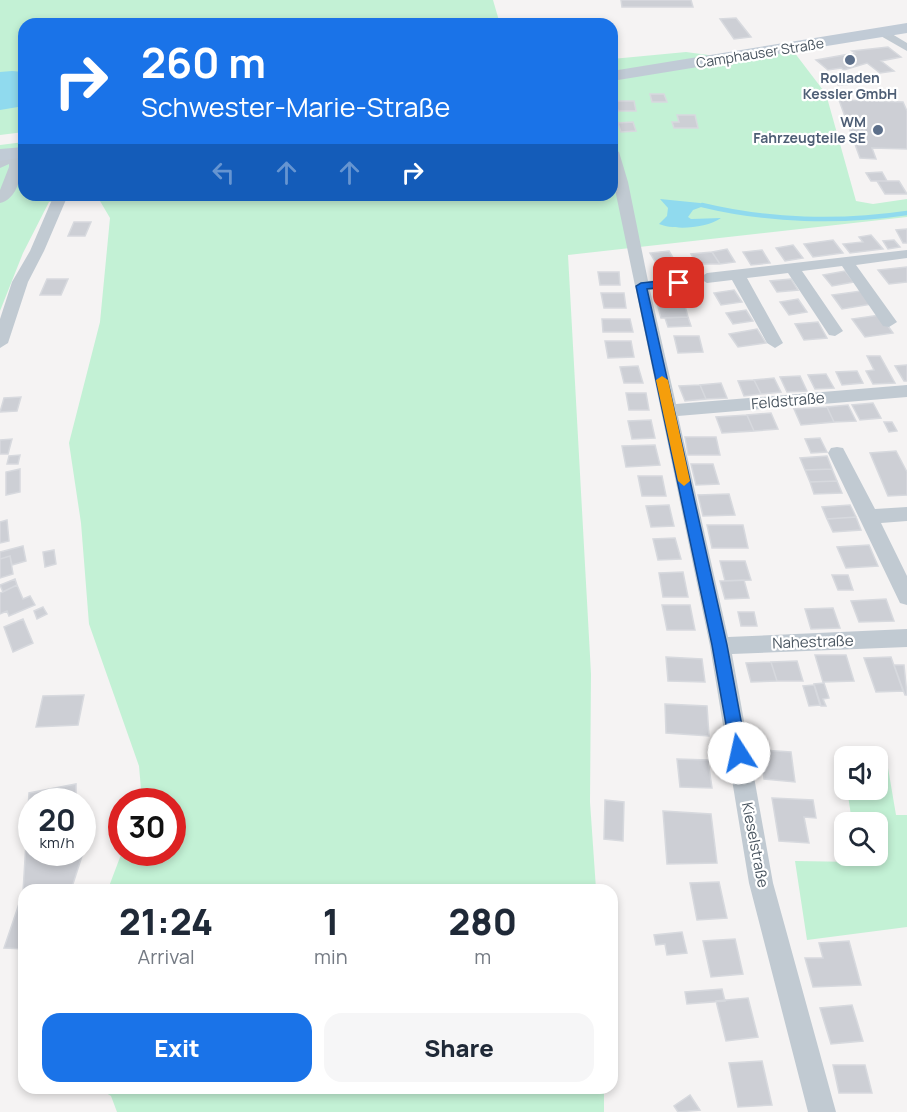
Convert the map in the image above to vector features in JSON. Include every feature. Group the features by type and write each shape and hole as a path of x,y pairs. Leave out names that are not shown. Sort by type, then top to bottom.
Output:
{"street":[{"path":"899,32 907,48"},
{"name":"Camphauser Straße","path":"618,75 899,32"},
{"path":"3,195 13,182 17,166 10,156"},
{"name":"Kieselstraße","path":"618,172 720,645 761,883 822,1112"},
{"path":"3,195 18,184"},
{"path":"0,343 20,282 37,251 58,201"},
{"path":"707,278 906,256"},
{"path":"847,262 889,322"},
{"path":"793,269 835,331"},
{"path":"738,276 775,343"},
{"path":"641,286 679,283"},
{"name":"Feldstraße","path":"669,411 907,391"},
{"path":"837,453 907,597"},
{"path":"869,517 907,514"},
{"name":"Nahestraße","path":"720,645 907,638"}],"green space":[{"path":"0,0 493,0 498,18 18,18 18,133 0,135"},
{"path":"686,52 738,59 794,52 826,94 856,201 873,204 907,199 907,217 568,255 591,674 590,802 596,884 110,884 117,866 186,866 186,788 141,788 139,766 89,624 81,523 69,443 100,322 110,218 100,201 618,201 618,58"},
{"path":"18,143 18,201 58,201 49,202 23,253 0,311 0,145"},
{"path":"888,768 896,815 907,815 907,927 807,940 795,861 834,862 834,866 888,866 888,812 850,812 849,800 888,800"},
{"path":"108,1094 604,1094 604,1112 117,1112 111,1096"}],"water":[{"path":"0,72 18,72 18,107 0,110"},
{"path":"660,199 700,203 704,206 693,210 688,217 691,219 721,218 715,222 698,226 681,228 665,226 659,224 667,216 668,208"}],"building":[{"path":"621,0 691,0 693,7 622,7"},
{"path":"736,18 751,37 734,39 720,19"},
{"name":"Rolladen Kessler GmbH","path":"888,47 901,57 881,61 894,71 880,73 867,63 844,70 841,68 828,70 816,60 855,53 852,51"},
{"path":"845,76 852,84 838,85 832,77"},
{"path":"650,94 664,94 667,102 652,102"},
{"name":"WM Fahrzeugteile SE","path":"839,100 903,102 907,111 907,149 872,148 876,159 860,158"},
{"path":"618,101 634,101 636,111 618,111"},
{"path":"677,115 695,115 698,128 674,128 672,122 679,122"},
{"path":"633,122 636,131 621,132 618,123"},
{"path":"882,172 887,181 871,181 866,173"},
{"path":"877,181 899,181 907,194 885,194"},
{"path":"74,222 91,222 85,236 68,236"},
{"path":"907,229 907,243 903,243 896,230"},
{"path":"871,235 883,249 850,253 843,244 863,242 859,237"},
{"path":"833,240 843,253 813,257 804,244"},
{"path":"894,240 900,247 888,249 883,241"},
{"path":"793,245 803,258 785,261 776,248"},
{"path":"727,249 735,262 720,264 712,252"},
{"path":"762,250 770,263 751,265 743,252"},
{"path":"669,251 675,261 656,263 650,253"},
{"path":"712,252 720,264 702,264 700,260 695,261 691,254"},
{"path":"684,267 692,278 673,281 666,269"},
{"path":"907,267 907,282 889,284 878,270"},
{"path":"845,271 854,282 832,286 823,275"},
{"path":"598,272 619,272 620,285 600,285"},
{"path":"47,279 68,279 61,295 40,295"},
{"path":"791,279 798,290 777,292 770,281"},
{"path":"734,290 742,302 721,305 714,293"},
{"path":"861,291 872,304 842,309 832,295"},
{"path":"601,293 624,293 626,308 604,308"},
{"path":"798,299 807,312 789,315 780,302"},
{"path":"684,302 688,317 661,318 657,303"},
{"path":"746,310 753,321 733,324 726,313"},
{"path":"880,315 893,333 865,337 852,319"},
{"path":"688,317 691,326 668,327 665,318"},
{"path":"602,319 630,319 633,332 603,332"},
{"path":"818,322 827,338 804,340 795,324"},
{"path":"757,329 766,343 738,347 729,334"},
{"path":"674,336 699,336 703,352 678,353"},
{"path":"605,341 631,341 634,357 608,358"},
{"path":"867,356 880,356 895,383 873,384 866,371 874,370"},
{"path":"907,365 907,381 904,381 895,366"},
{"path":"638,366 643,383 624,383 620,367"},
{"path":"857,371 863,383 842,385 836,372"},
{"path":"826,374 834,388 815,389 808,375"},
{"path":"800,376 807,391 787,392 780,377"},
{"path":"774,378 781,392 761,394 754,380"},
{"path":"754,380 761,394 744,396 738,381"},
{"path":"721,383 727,398 706,399 700,385"},
{"path":"700,385 706,399 685,401 679,386"},
{"path":"626,393 646,393 649,410 629,410"},
{"path":"21,397 17,411 0,412 4,398"},
{"path":"873,403 881,418 860,420 852,405"},
{"path":"848,405 856,421 834,422 827,407"},
{"path":"827,407 834,422 801,425 794,409"},
{"path":"771,413 778,429 754,431 747,415"},
{"path":"747,415 754,431 722,433 716,417"},
{"path":"651,420 655,438 632,439 628,421"},
{"path":"884,422 892,422 897,431 889,432"},
{"path":"685,437 716,437 720,455 688,455"},
{"path":"820,438 827,452 811,453 805,439"},
{"path":"12,439 8,454 0,454 0,440"},
{"path":"655,445 660,465 626,467 622,446"},
{"path":"896,451 907,472 907,495 888,496 870,453"},
{"path":"20,455 18,464 7,464 9,456"},
{"path":"827,456 832,469 805,470 800,458"},
{"path":"691,464 713,464 719,484 696,485"},
{"path":"20,469 20,492 6,495 6,472"},
{"path":"832,469 837,481 810,482 805,470"},
{"path":"638,476 662,476 666,496 642,496"},
{"path":"837,481 842,493 814,494 810,482"},
{"path":"729,494 735,515 703,516 698,495"},
{"path":"669,505 674,526 651,527 646,506"},
{"path":"850,505 856,517 827,519 822,507"},
{"path":"856,517 861,530 833,532 827,519"},
{"path":"7,520 9,541 0,543 0,522"},
{"path":"707,525 743,525 748,548 712,548"},
{"path":"675,538 681,559 658,560 653,539"},
{"path":"869,545 878,566 846,568 837,547"},
{"path":"23,546 26,561 12,565 10,556 0,559 0,552"},
{"path":"54,550 56,564 45,567 43,552"},
{"path":"10,556 13,574 0,578 0,559"},
{"path":"720,561 745,561 751,580 725,581"},
{"path":"683,572 688,597 663,597 659,573"},
{"path":"832,575 848,575 853,590 838,590"},
{"path":"15,579 17,585 3,592 0,585"},
{"path":"744,580 749,598 725,599 720,581"},
{"path":"17,585 23,599 30,596 35,605 9,616 7,611 0,614 0,593"},
{"path":"886,599 894,621 859,622 851,601"},
{"path":"662,605 690,605 695,630 667,630"},
{"path":"43,607 47,614 37,619 34,611"},
{"path":"833,608 840,628 811,629 805,609"},
{"path":"738,612 754,612 757,626 741,626"},
{"path":"23,619 33,643 13,652 4,627"},
{"path":"815,655 846,655 854,681 823,682"},
{"path":"666,657 702,659 705,682 668,681"},
{"path":"891,657 903,691 876,692 864,658"},
{"path":"797,661 803,681 777,681 771,662"},
{"path":"771,662 777,681 751,682 746,663"},
{"path":"894,665 904,665 907,695 905,695"},
{"path":"824,683 829,698 823,699 826,706 821,706 814,684"},
{"path":"814,685 820,705 809,706 803,686"},
{"path":"84,695 78,725 36,727 43,696"},
{"path":"665,704 707,706 709,736 666,733"},
{"path":"761,750 791,752 795,782 764,779"},
{"path":"677,759 708,760 712,788 680,787"},
{"path":"76,784 76,788 55,788"},
{"path":"772,798 813,800 816,818 804,817 809,843 779,841"},
{"path":"605,800 624,802 623,841 604,839"},
{"path":"663,811 711,814 717,863 667,864"},
{"path":"25,866 79,866 73,884 23,884"},
{"path":"719,882 727,918 697,920 690,883"},
{"path":"18,907 18,949 4,948"},
{"path":"682,932 687,953 667,955 665,944 656,945 654,935"},
{"path":"735,939 743,974 711,977 703,941"},
{"path":"849,941 861,985 813,987 805,958 823,958 819,943"},
{"path":"722,989 725,1001 687,1004 685,992"},
{"path":"748,998 758,1037 726,1041 716,1001"},
{"path":"852,1005 863,1041 831,1044 820,1008"},
{"path":"762,1061 772,1105 738,1107 729,1063"},
{"path":"833,1065 865,1065 872,1093 839,1093"},
{"path":"690,1095 700,1110 678,1112 674,1106"}],"waterway":[{"path":"702,205 752,214 804,219 856,218 907,213"}],"slow traffic":[{"path":"662,380 684,481"}],"place":[{"name":"Rolladen Kessler GmbH","path":"850,60"},
{"name":"WM Fahrzeugteile SE","path":"878,130"}],"route":[{"path":"679,283 641,286 720,645 739,753"}]}
